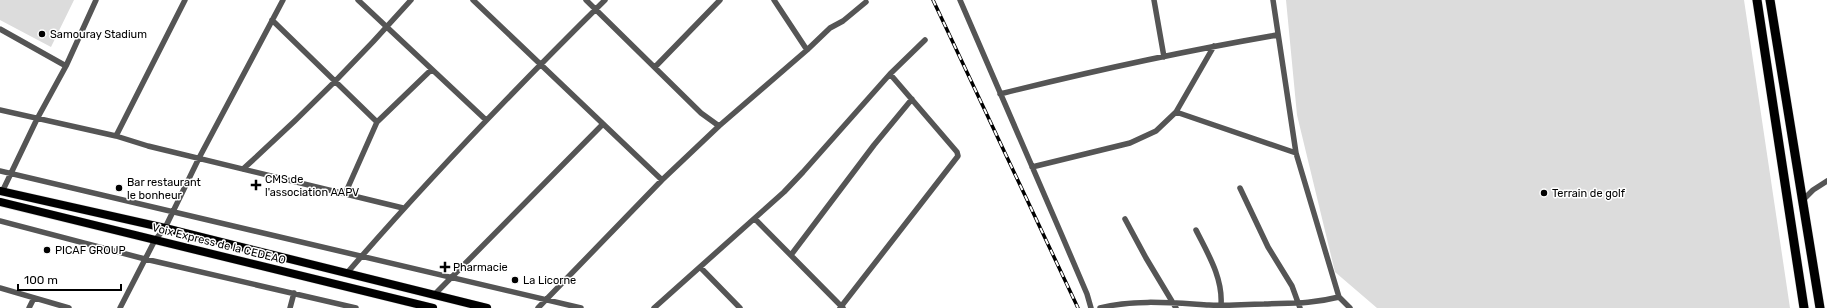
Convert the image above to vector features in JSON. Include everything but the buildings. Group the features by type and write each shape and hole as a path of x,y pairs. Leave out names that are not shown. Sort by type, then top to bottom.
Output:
{"highway":[{"path":"1757,0 1804,308"},
{"path":"1770,0 1820,308"}],"main road":[{"path":"1,191 165,228 488,308"},
{"name":"Voix Express de la CEDEAO","path":"0,202 433,308"}],"street":[{"path":"1,191 11,174 37,119 66,66 96,0"},
{"path":"116,136 185,0"},
{"path":"120,308 155,240 165,228 199,158 283,0"},
{"path":"358,0 386,28 486,120"},
{"path":"243,169 272,143 386,28 411,0"},
{"path":"473,0 662,180"},
{"path":"586,0 656,67 701,113 719,126"},
{"path":"348,273 403,208 486,120 604,0"},
{"path":"656,67 720,0"},
{"path":"774,0 807,50"},
{"path":"960,0 1087,294 1091,308"},
{"path":"1154,0 1164,56"},
{"path":"1273,0 1296,153 1339,297 1350,308"},
{"path":"538,308 545,299 662,180 719,126 807,50 830,28 843,21 866,2"},
{"path":"272,20 377,122"},
{"path":"0,29 66,66"},
{"path":"1000,94 1121,65 1214,46 1278,35"},
{"path":"654,308 755,219 803,172 890,74 925,40"},
{"path":"1032,167 1143,138 1156,131 1176,112 1214,46"},
{"path":"345,194 377,122 431,70"},
{"path":"755,219 792,255 841,307 958,156 957,152 890,74"},
{"path":"792,255 878,140 912,99"},
{"path":"0,110 116,136 403,208"},
{"path":"1176,112 1296,153"},
{"path":"434,295 603,124"},
{"path":"0,171 581,308"},
{"path":"1803,200 1813,190 1827,181"},
{"path":"1240,188 1268,247 1292,286 1299,306"},
{"path":"1125,219 1146,258 1175,306"},
{"path":"0,221 145,259 356,308"},
{"path":"1196,230 1214,266 1222,294 1220,305"},
{"path":"700,266 740,308"},
{"path":"0,288 69,308"},
{"path":"290,308 294,293"},
{"path":"1100,308 1123,304 1175,306 1220,305 1230,307 1299,306 1339,297"},
{"path":"29,308 34,298"}],"shaded area":[{"name":"Samouray Stadium","path":"0,0 74,0 51,47 0,20"},
{"name":"Terrain de golf","path":"1286,0 1744,0 1790,308 1377,308 1335,272 1297,115"}],"railway":[{"path":"933,0 1078,308"}],"place":[{"name":"Samouray Stadium","path":"42,34"},
{"name":"CMS de l'association AAPV","path":"256,185"},
{"name":"Bar restaurant le bonheur","path":"119,188"},
{"name":"Terrain de golf","path":"1544,193"},
{"name":"PICAF GROUP","path":"47,250"},
{"name":"Pharmacie","path":"445,267"},
{"name":"La Licorne","path":"515,280"}]}
